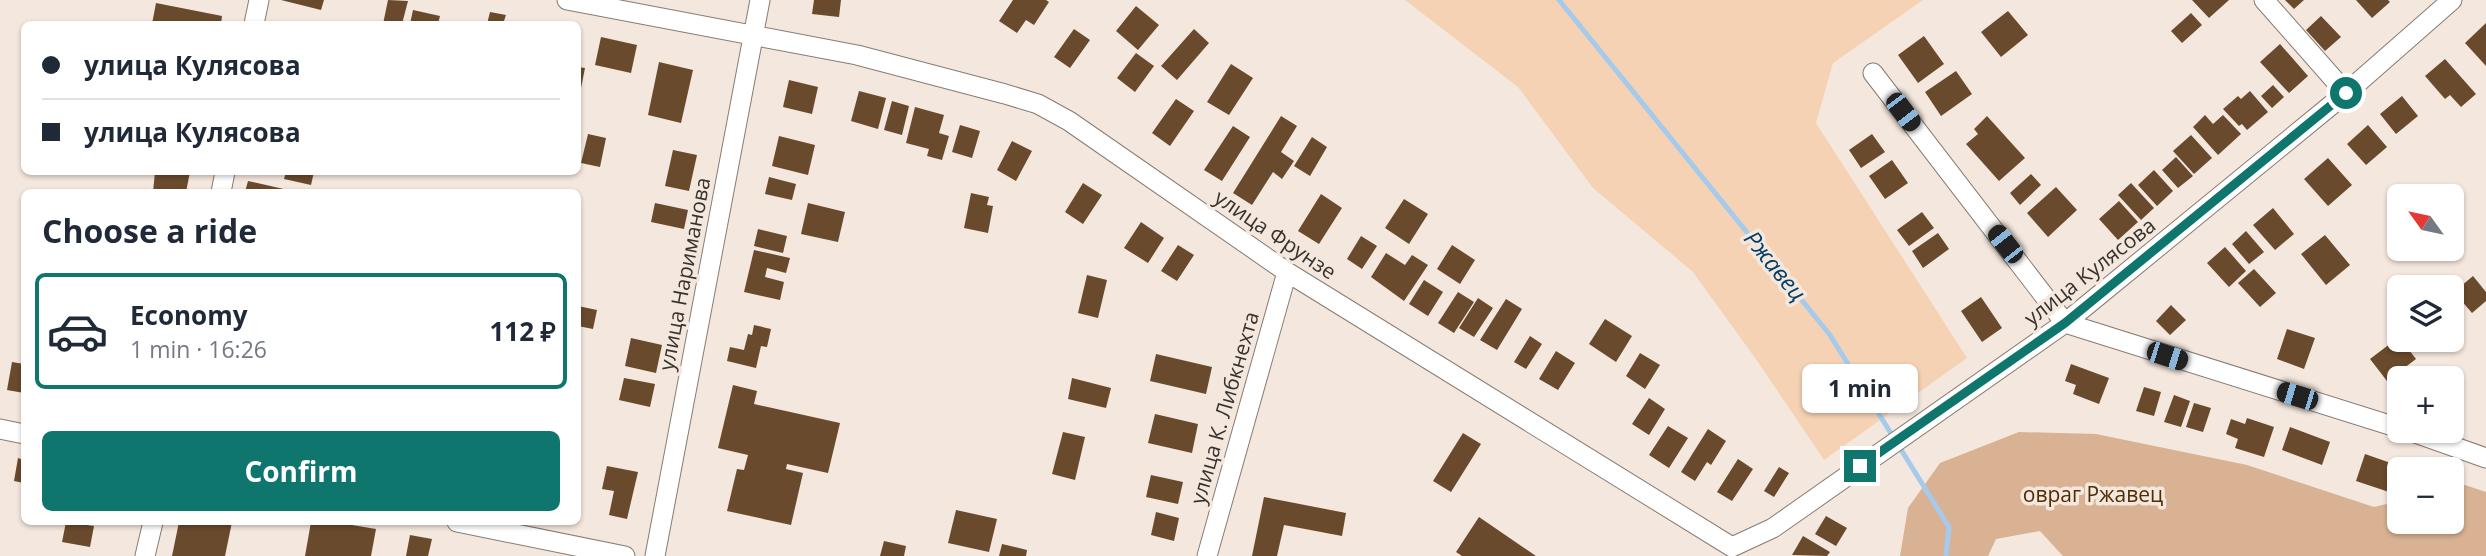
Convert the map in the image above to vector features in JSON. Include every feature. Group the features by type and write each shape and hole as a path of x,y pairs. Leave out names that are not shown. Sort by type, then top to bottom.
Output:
{"street":[{"path":"255,21 259,0"},
{"name":"улица Фрунзе","path":"567,0 857,55 1038,104 1069,121 1287,272 1731,552"},
{"name":"улица Нариманова","path":"655,556 761,0"},
{"path":"2264,0 2346,93"},
{"name":"улица Кулясова","path":"1731,552 1773,528 2065,323 2346,93 2452,0"},
{"path":"1873,73 2065,323 2387,424"},
{"name":"улица К. Либкнехта","path":"1207,556 1287,272"},
{"path":"0,429 21,433"},
{"path":"2444,443 2486,458"},
{"path":"145,556 152,525"},
{"path":"472,525 625,556"}],"shaded area":[{"path":"1405,0 1923,0 1833,63 1816,123 1967,358 1824,460 1693,272 1593,188 1518,87"}],"green space":[{"name":"овраг Ржавец","path":"2019,432 2096,434 2247,465 2374,507 2387,504 2387,534 2464,534 2464,485 2486,492 2486,556 2063,556 2040,531 1996,539 1988,556 1900,556 1908,508 1940,463"}],"building":[{"path":"281,0 324,0 321,10"},
{"path":"388,0 408,1 403,21 384,21"},
{"path":"814,0 841,0 839,17 812,14"},
{"path":"1013,0 1049,2 1034,25 1026,20 1017,33 999,21"},
{"path":"2192,0 2229,0 2209,18"},
{"path":"2285,0 2304,0 2294,9"},
{"path":"2356,0 2388,0 2390,2 2372,18"},
{"path":"156,3 222,16 221,21 153,21"},
{"path":"1136,6 1159,25 1138,50 1116,31"},
{"path":"413,10 440,16 439,21 411,21"},
{"path":"2008,11 2028,35 2001,57 1981,32"},
{"path":"490,12 506,15 504,21 488,21"},
{"path":"2191,13 2202,25 2182,43 2171,31"},
{"path":"2321,16 2341,37 2325,51 2306,30"},
{"path":"2486,23 2486,66 2465,43"},
{"path":"1074,29 1090,40 1070,68 1054,57"},
{"path":"1194,29 1209,43 1177,80 1161,66"},
{"path":"1924,36 1944,64 1918,83 1898,55"},
{"path":"601,37 637,45 631,73 595,65"},
{"path":"2280,44 2308,76 2289,93 2260,62"},
{"path":"1136,53 1154,66 1135,92 1117,78"},
{"path":"2445,59 2476,94 2461,107 2450,95 2445,99 2425,76"},
{"path":"659,62 693,70 681,123 648,115"},
{"path":"1231,64 1253,78 1229,115 1207,102"},
{"path":"581,67 585,68 581,88"},
{"path":"1956,71 1972,94 1941,116 1925,92"},
{"path":"789,80 818,87 812,114 783,107"},
{"path":"2273,85 2284,97 2272,108 2261,96"},
{"path":"859,91 886,98 878,129 851,121"},
{"path":"2250,91 2268,112 2247,130 2242,124 2239,126 2223,109 2238,96 2241,99"},
{"path":"2402,96 2418,116 2396,134 2380,114"},
{"path":"1176,99 1194,111 1170,146 1152,133"},
{"path":"892,101 909,106 902,135 884,130"},
{"path":"915,107 944,115 939,133 949,136 942,160 927,156 929,149 906,143"},
{"path":"2205,115 2213,124 2223,115 2241,134 2218,155 2193,127"},
{"path":"1281,116 1297,126 1281,152 1294,161 1282,179 1273,172 1252,205 1233,193"},
{"path":"1987,116 2025,158 1999,181 1966,144 1978,134 1974,129"},
{"path":"960,125 980,131 972,158 952,152"},
{"path":"2368,125 2387,147 2366,165 2347,144"},
{"path":"1233,126 1250,137 1222,181 1204,170"},
{"path":"588,134 606,138 600,167 581,163"},
{"path":"1872,134 1885,152 1861,168 1849,150"},
{"path":"2191,135 2212,158 2194,174 2173,151"},
{"path":"779,136 815,145 808,175 772,166"},
{"path":"1312,137 1327,147 1310,176 1294,166"},
{"path":"1012,141 1032,151 1016,181 997,170"},
{"path":"673,150 697,155 689,191 665,186"},
{"path":"2176,157 2193,176 2178,188 2162,170"},
{"path":"2328,158 2352,185 2328,206 2304,179"},
{"path":"1892,160 1908,183 1885,199 1869,176"},
{"path":"2154,170 2173,191 2157,206 2138,185"},
{"path":"2031,174 2041,185 2020,205 2010,193"},
{"path":"155,175 189,175 187,189 153,189"},
{"path":"285,175 313,175 311,185 284,179"},
{"path":"769,177 796,184 792,200 765,194"},
{"path":"248,181 284,189 246,189"},
{"path":"1083,183 1102,195 1083,224 1065,212"},
{"path":"2131,183 2154,208 2141,220 2118,195"},
{"path":"2056,187 2077,210 2048,237 2027,213"},
{"path":"971,193 989,197 987,205 993,206 988,233 964,228"},
{"path":"1321,194 1342,208 1319,244 1298,231"},
{"path":"1404,199 1428,214 1409,244 1385,228"},
{"path":"2119,201 2138,222 2118,240 2099,219"},
{"path":"655,203 688,210 684,229 651,222"},
{"path":"808,203 845,212 838,242 801,234"},
{"path":"2273,208 2294,234 2275,250 2253,225"},
{"path":"1922,212 1934,228 1909,246 1897,230"},
{"path":"1141,222 1164,238 1148,263 1124,248"},
{"path":"758,229 787,236 783,253 754,246"},
{"path":"2246,231 2264,252 2249,264 2232,244"},
{"path":"1938,233 1949,249 1923,268 1912,251"},
{"path":"2325,235 2350,265 2326,285 2301,254"},
{"path":"1361,236 1377,246 1362,269 1347,259"},
{"path":"1178,245 1194,255 1177,281 1161,271"},
{"path":"1452,245 1475,260 1460,284 1437,269"},
{"path":"2225,247 2246,271 2229,287 2207,263"},
{"path":"754,250 790,258 786,273 767,268 765,277 784,282 780,300 744,292"},
{"path":"1386,253 1405,265 1412,255 1428,265 1404,301 1371,277"},
{"path":"2254,269 2276,293 2260,307 2238,283"},
{"path":"1087,275 1107,280 1098,318 1078,313"},
{"path":"2473,276 2486,292 2486,301 2472,313 2464,304 2464,284"},
{"path":"1424,280 1443,292 1428,316 1409,304"},
{"path":"1458,292 1474,302 1454,333 1438,323"},
{"path":"1981,297 2002,328 1982,342 1961,311"},
{"path":"1478,298 1493,308 1474,337 1459,328"},
{"path":"1506,299 1522,309 1497,350 1480,340"},
{"path":"2171,305 2186,320 2170,335 2156,321"},
{"path":"581,307 597,310 593,329 581,327"},
{"path":"1605,319 1632,336 1616,362 1589,344"},
{"path":"754,325 771,329 767,347 761,346 756,368 727,361 730,347 744,350 748,334 752,335"},
{"path":"2287,329 2315,338 2304,369 2277,359"},
{"path":"1530,336 1542,344 1526,369 1514,362"},
{"path":"631,338 662,345 656,373 625,366"},
{"path":"2387,346 2387,352 2411,352 2416,359 2407,366 2387,366 2387,381 2370,359"},
{"path":"1556,351 1575,363 1558,390 1539,379"},
{"path":"1640,353 1660,365 1645,389 1626,376"},
{"path":"1156,354 1212,367 1206,394 1150,381"},
{"path":"12,362 21,364 21,392 7,390"},
{"path":"2071,364 2109,378 2099,404 2073,394 2076,385 2065,381"},
{"path":"624,378 655,384 650,407 619,400"},
{"path":"1072,378 1111,388 1106,408 1068,399"},
{"path":"733,385 757,391 754,404 840,423 828,473 787,464 786,469 803,473 791,525 727,511 737,469 744,470 748,455 718,448"},
{"path":"2144,387 2161,392 2154,416 2136,411"},
{"path":"2174,395 2190,401 2181,427 2164,422"},
{"path":"1649,398 1665,409 1649,435 1632,424"},
{"path":"2194,403 2211,408 2203,432 2186,427"},
{"path":"1155,414 1198,424 1192,453 1148,443"},
{"path":"2247,418 2274,427 2264,457 2235,448 2238,439 2226,434 2231,419 2245,424"},
{"path":"1668,426 1688,438 1669,468 1649,455"},
{"path":"2290,427 2330,442 2322,465 2282,450"},
{"path":"1708,429 1726,441 1711,465 1707,462 1695,481 1681,472"},
{"path":"1063,432 1085,437 1075,480 1052,474"},
{"path":"1463,433 1481,444 1451,492 1433,481"},
{"path":"2365,454 2387,462 2387,491 2356,481"},
{"path":"18,458 21,459 21,482 14,481"},
{"path":"1738,459 1753,469 1732,501 1717,492"},
{"path":"607,466 638,472 627,519 609,515 614,491 602,489"},
{"path":"1779,467 1789,473 1774,497 1764,491"},
{"path":"1151,475 1183,482 1178,504 1146,497"},
{"path":"1264,497 1346,513 1342,536 1284,525 1277,556 1252,556"},
{"path":"956,510 997,519 989,552 948,543"},
{"path":"1156,512 1179,518 1174,541 1151,535"},
{"path":"1826,516 1847,528 1836,546 1815,534"},
{"path":"1479,517 1536,556 1462,556 1456,552"},
{"path":"65,525 94,526 90,547 62,542"},
{"path":"178,525 231,525 225,556 172,556"},
{"path":"310,525 352,525 376,529 371,556 305,556"},
{"path":"410,535 432,539 428,556 406,556"},
{"path":"1803,536 1830,552 1827,556 1792,555"},
{"path":"884,541 906,546 904,556 880,556"},
{"path":"1002,544 1027,550 1026,556 999,556"}],"waterway":[{"name":"Ржавец","path":"1559,0 1830,335 1949,527 1946,556"}],"route":[{"path":"1860,466 2065,323 2346,93"}]}
